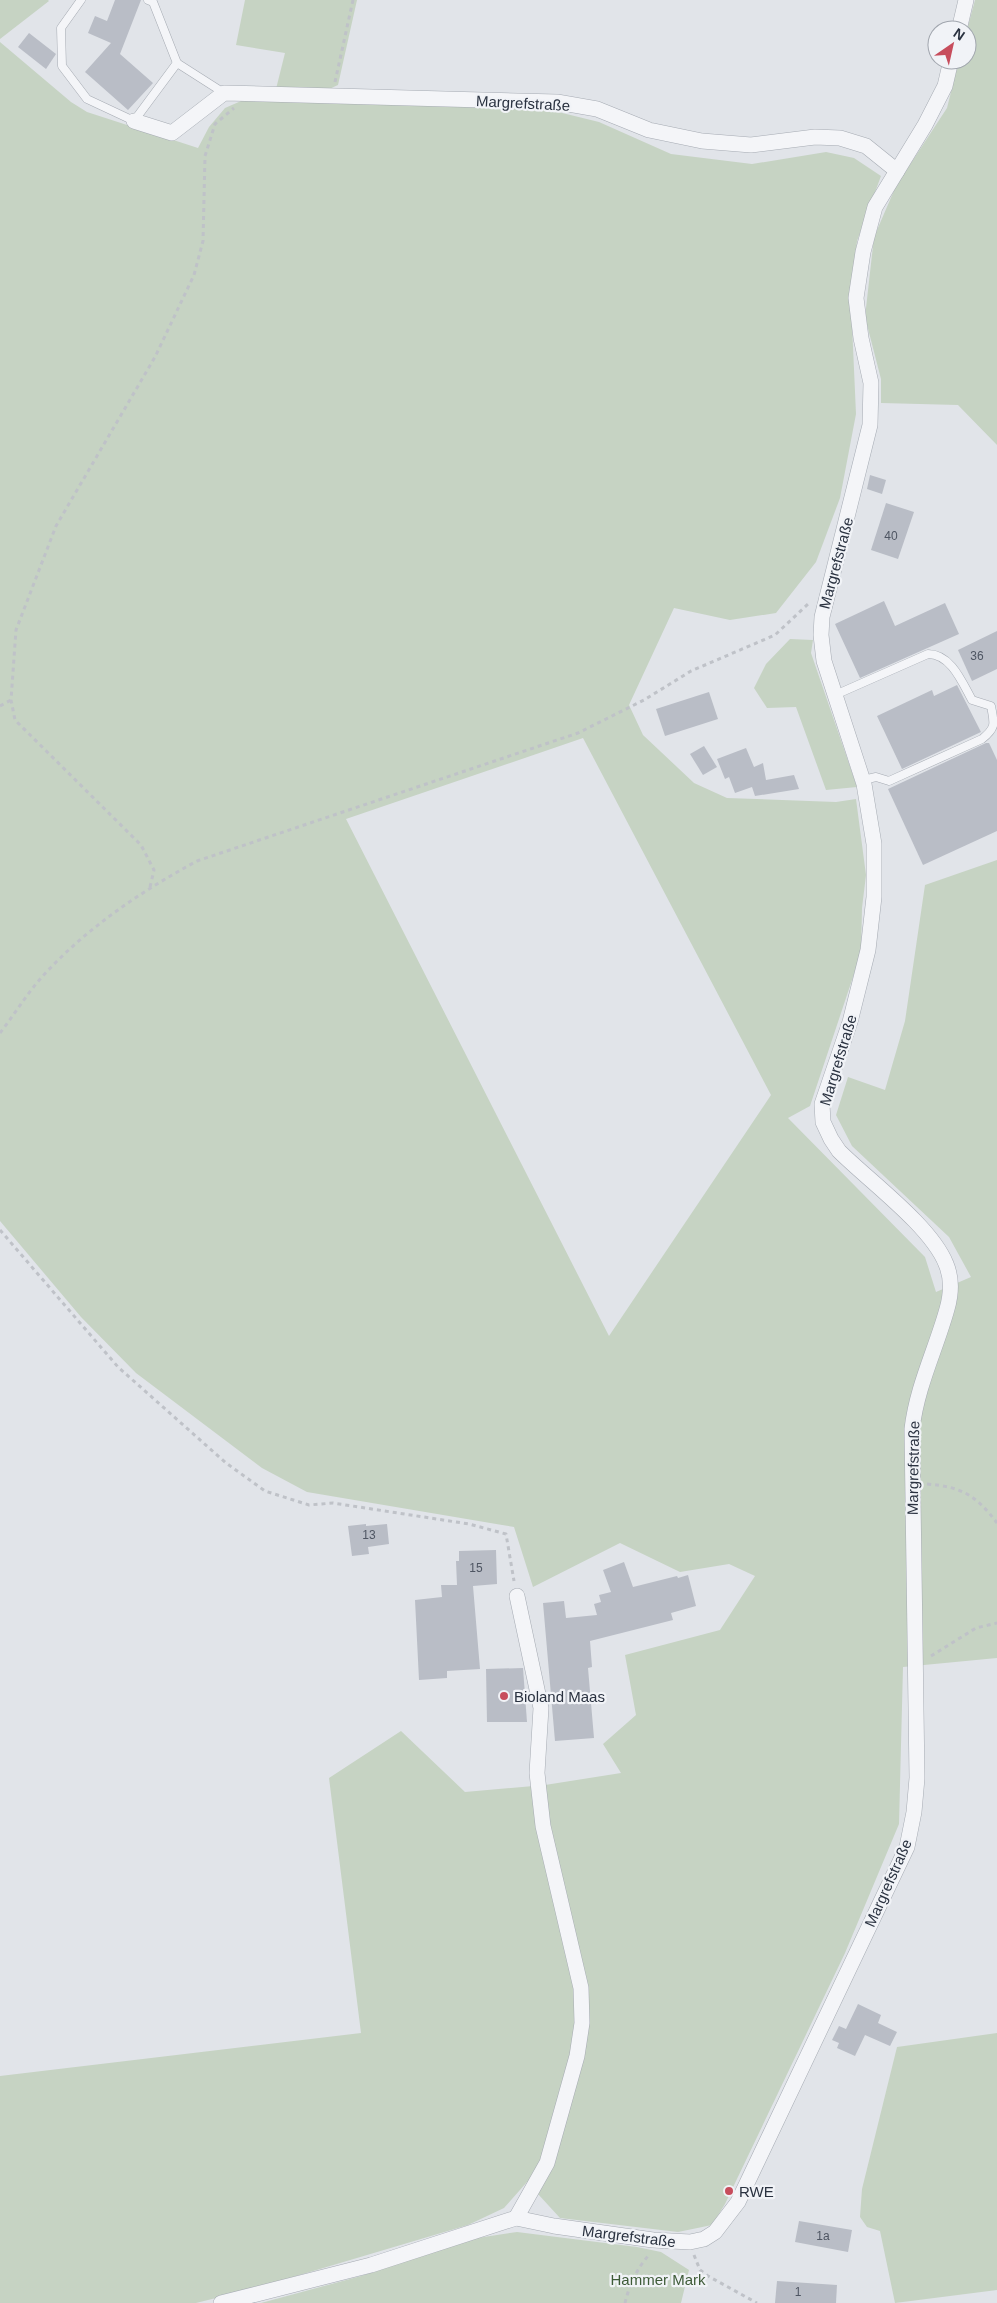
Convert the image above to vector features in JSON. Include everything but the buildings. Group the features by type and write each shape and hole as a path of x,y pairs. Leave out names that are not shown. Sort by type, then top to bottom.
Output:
{"street":[{"path":"961,20 966,0"},
{"name":"Margrefstraße","path":"221,2303 372,2265 516,2218 554,2226 653,2240 690,2242 704,2239 715,2232 738,2202 907,1847 914,1812 917,1778 911,1482 914,1416 920,1386 948,1308 949,1272 939,1250 924,1232 839,1151 827,1133 822,1116 824,1098 850,1022 868,950 874,897 874,844 863,780 824,661 821,635 822,618 870,425 871,383 861,338 856,298 863,252 875,207 925,125 945,86 949,70"},
{"path":"134,121 172,132 224,93"},
{"name":"Margrefstraße","path":"224,93 557,102 596,109 649,130 702,142 751,144 814,137 840,138 866,146 897,171"},
{"path":"516,2218 548,2164 577,2056 582,2024 581,1988 543,1826 537,1773 541,1708 517,1596"}],"lane":[{"path":"81,0 61,28 62,66 87,99 134,121 178,63"},
{"path":"148,0 153,2 178,63 224,93"},
{"path":"835,695 928,654 935,654 945,658 972,700 991,706 994,724 992,731 982,739 889,782 876,777 863,780"}],"path":[{"path":"325,96 334,85 353,0"},
{"path":"150,887 154,870 141,845 15,720 11,700 16,630 56,526 155,357 194,276 203,240 205,156 214,124 234,108 242,106"},
{"path":"0,1034 41,979 86,935 150,887 197,861 578,733 644,700 691,671 775,635 808,604"},
{"path":"0,706 11,700"},
{"path":"0,1230 118,1367 226,1463 265,1491 309,1505 333,1503 468,1524 506,1534 517,1596"},
{"path":"911,1482 944,1485 969,1495 983,1505 997,1523"},
{"path":"915,1662 932,1656 959,1637 976,1628 997,1623"},
{"path":"625,2303 628,2290 642,2263 653,2251 653,2240"},
{"path":"690,2242 691,2251 700,2270 721,2284 757,2303"}],"green space":[{"path":"0,0 48,0 49,1 0,39"},
{"path":"245,0 357,0 338,85 327,90 276,89 285,53 236,45"},
{"path":"975,0 997,0 997,445 958,405 881,403 881,379 865,317 874,237 896,186 947,108 956,70 977,70 977,20 970,20"},
{"path":"0,42 71,102 87,112 198,148 209,127 225,108 248,98 550,110 599,122 671,154 752,164 826,152 854,158 881,176 857,241 851,302 856,414 840,498 816,562 776,613 730,620 674,608 629,705 643,735 694,783 727,798 836,802 856,799 866,875 862,908 861,953 810,1106 788,1118 925,1257 936,1292 971,1277 949,1237 852,1146 836,1115 848,1077 885,1090 905,1021 925,885 997,860 997,1658 903,1667 899,1824 845,1953 725,2204 712,2225 678,2232 560,2218 527,2182 504,2208 468,2225 256,2288 196,2303 0,2303 0,2076 361,2033 329,1778 401,1731 465,1792 545,1785 621,1773 603,1744 636,1715 625,1655 720,1630 755,1576 729,1564 680,1572 620,1543 533,1587 514,1527 307,1492 262,1468 136,1373 81,1317 0,1221","holes":["583,738 771,1095 609,1336 346,819"]},
{"path":"790,639 813,640 811,653 857,787 826,790 796,707 767,708 754,688 766,664"},
{"path":"997,2033 997,2290 895,2303 880,2231 867,2227 860,2217 862,2189 897,2047"},
{"name":"Hammer Mark","path":"517,2232 637,2247 661,2252 689,2270 681,2303 261,2303 361,2276 471,2239"}],"place":[{"name":"Bioland Maas","path":"504,1696"},
{"name":"RWE","path":"729,2191"}]}
